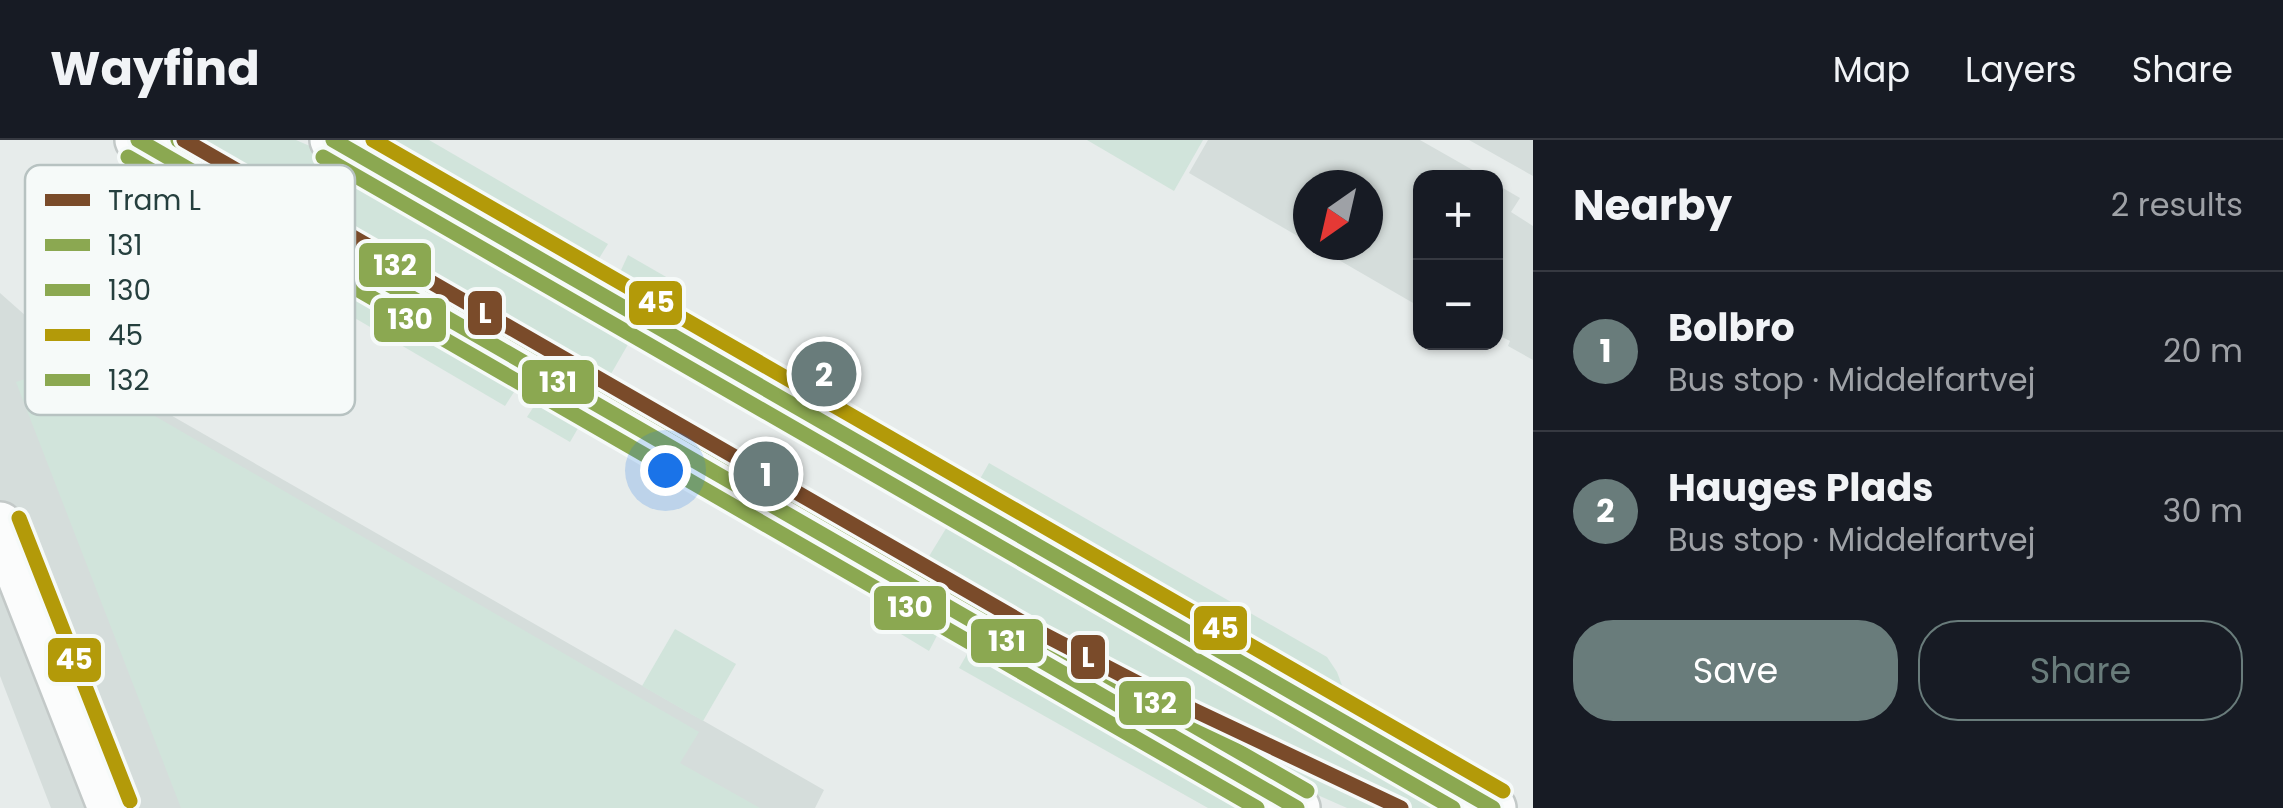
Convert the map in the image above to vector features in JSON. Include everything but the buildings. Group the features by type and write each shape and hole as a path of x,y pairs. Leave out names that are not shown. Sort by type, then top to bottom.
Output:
{"street":[{"path":"138,140 181,165"},
{"path":"333,140 1492,808"},
{"path":"355,265 1297,808"},
{"path":"0,525 111,808"}],"shaded area":[{"path":"1208,140 1420,140 1473,170 1413,170 1413,303 1339,260 1383,260 1383,170 1293,170 1293,233 1189,173"},
{"path":"1469,140 1533,140 1533,176"},
{"path":"1503,188 1520,198 1511,212 1533,226 1533,360 1508,346 1510,341 1503,338"},
{"path":"0,293 25,315 25,415 170,415 824,790 815,808 51,808 0,676"}],"green space":[{"path":"164,140 296,140 349,165 207,165"},
{"path":"356,140 429,140 608,244 593,268"},
{"path":"1087,140 1203,140 1174,191"},
{"path":"355,168 638,327 600,393 355,251"},
{"path":"628,255 668,278 649,311 616,281"},
{"path":"355,281 518,379 505,406 355,318"},
{"path":"25,379 25,405 16,382"},
{"path":"542,394 588,411 570,442 527,417"},
{"path":"29,415 153,415 699,732 680,763 760,808 181,808"},
{"path":"989,463 1327,657 1354,717 972,493"},
{"path":"956,512 1472,808 1347,808 1243,762 917,576"},
{"path":"904,593 942,626 929,651 886,625"},
{"path":"675,629 736,664 703,721 642,686"},
{"path":"970,649 1016,656 1278,808 1208,808 959,668"}],"tram line":[{"name":"L","path":"184,140 227,165"},
{"name":"L","path":"355,238 1041,633 1147,688 1401,808"}],"transit line":[{"name":"131","path":"138,140 181,165"},
{"name":"132","path":"178,140 221,165"},
{"name":"131","path":"333,140 1493,808"},
{"name":"45","path":"373,140 1503,791"},
{"name":"130","path":"128,157 142,165"},
{"name":"130","path":"323,157 337,165"},
{"name":"130","path":"355,175 1453,808"},
{"name":"132","path":"355,242 1307,791"},
{"name":"131","path":"355,265 1297,808"},
{"name":"130","path":"355,288 1257,808"},
{"name":"45","path":"19,518 130,801"}],"place":[{"name":"Hauges Plads","path":"824,374"},
{"name":"Bolbro","path":"766,474"}]}
